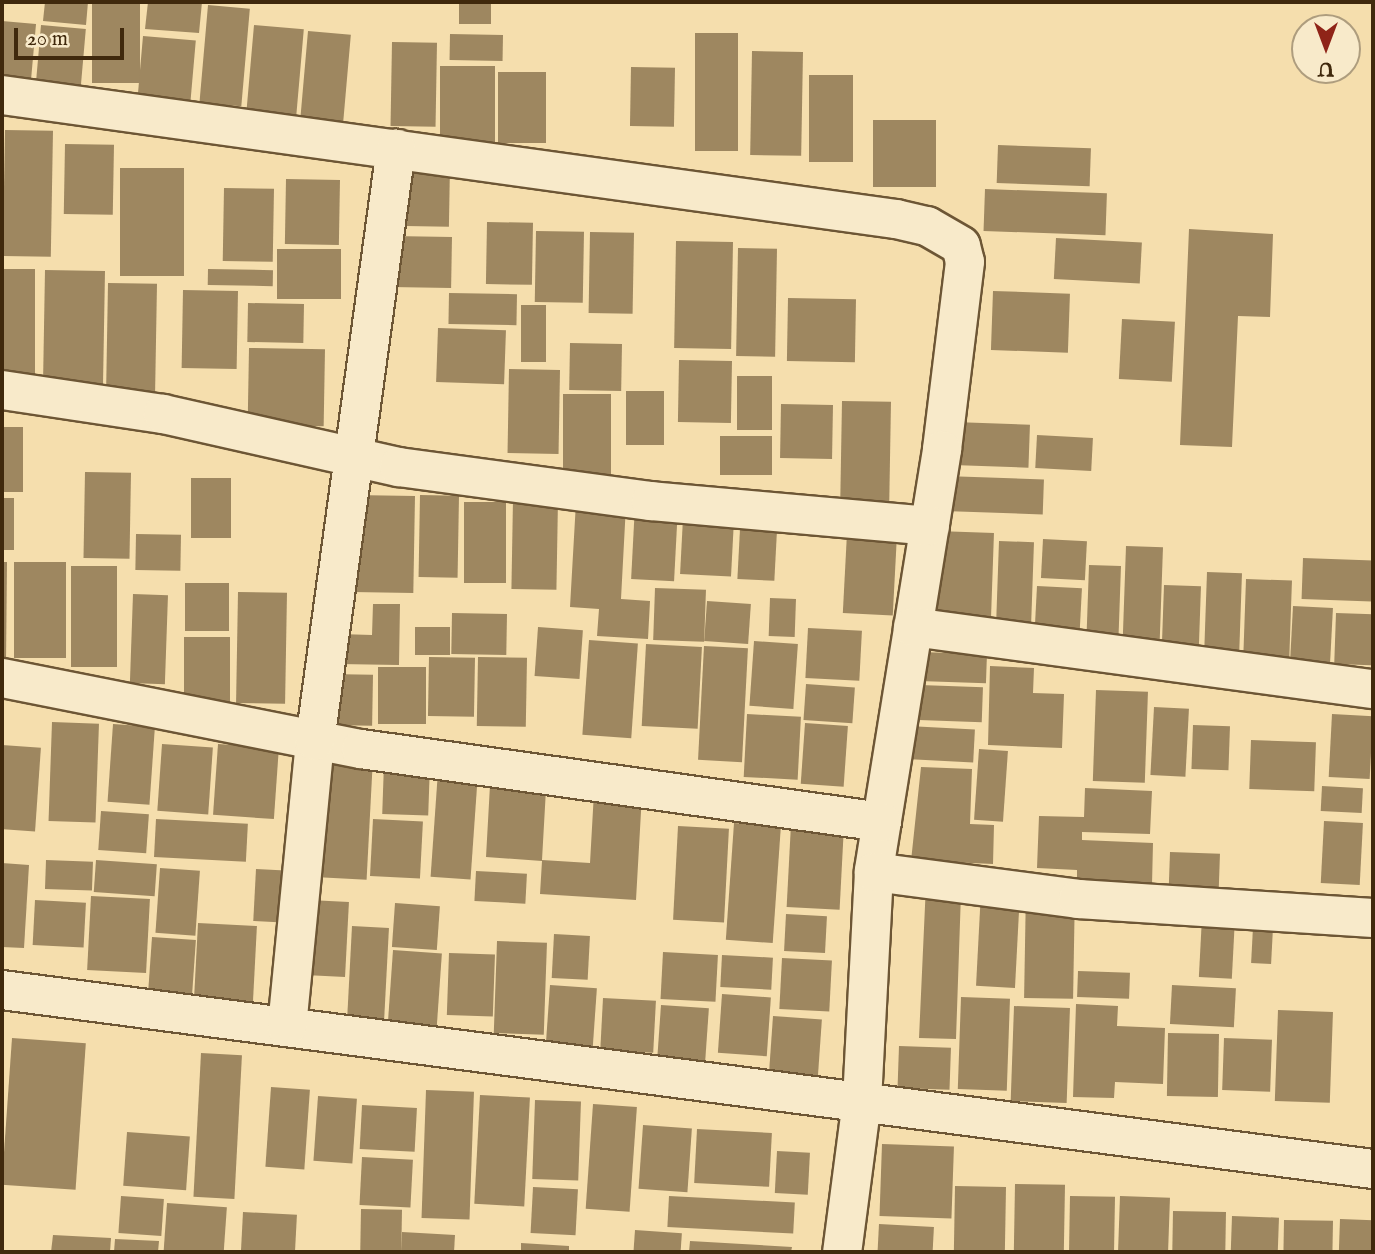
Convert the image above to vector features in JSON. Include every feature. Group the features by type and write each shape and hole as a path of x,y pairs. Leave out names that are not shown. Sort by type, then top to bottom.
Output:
{"street":[{"path":"2,95 896,219 949,236 965,262 930,526 874,872 862,1101 842,1252"},
{"path":"287,1027 315,741 356,460 396,149"},
{"path":"2,390 163,414 356,460 651,501 930,526"},
{"path":"913,627 1373,689"},
{"path":"2,678 315,741 882,821"},
{"path":"874,872 1078,899 1373,918"},
{"path":"2,990 1373,1169"}],"building":[{"path":"45,2 88,2 86,25 43,21"},
{"path":"92,2 140,2 140,83 92,83"},
{"path":"148,2 202,2 199,33 145,29"},
{"path":"459,2 491,2 491,24 459,24"},
{"path":"208,5 250,9 241,106 199,103"},
{"path":"2,21 36,24 31,80 2,78"},
{"path":"41,25 86,29 80,91 36,87"},
{"path":"254,25 304,29 295,125 246,121"},
{"path":"308,31 351,35 343,123 300,120"},
{"path":"695,33 738,33 738,151 695,151"},
{"path":"450,34 503,35 503,61 450,60"},
{"path":"143,36 196,41 190,105 137,101"},
{"path":"392,42 437,43 436,127 391,126"},
{"path":"752,51 803,52 801,156 750,155"},
{"path":"440,66 495,66 495,146 440,146"},
{"path":"631,67 675,68 674,127 630,126"},
{"path":"498,72 546,72 546,143 498,143"},
{"path":"809,75 853,75 853,162 809,162"},
{"path":"873,120 936,120 936,187 873,187"},
{"path":"5,130 53,131 51,257 3,256"},
{"path":"65,144 114,145 113,215 64,214"},
{"path":"998,145 1091,148 1090,186 997,183"},
{"path":"407,164 450,165 449,227 406,226"},
{"path":"120,168 184,168 184,276 120,276"},
{"path":"286,179 340,180 339,245 285,244"},
{"path":"224,188 274,189 273,262 223,261"},
{"path":"985,189 1107,193 1105,235 984,231"},
{"path":"487,222 533,223 532,285 486,284"},
{"path":"1189,229 1273,234 1270,317 1238,316 1232,447 1180,445"},
{"path":"536,231 584,232 583,303 535,302"},
{"path":"590,232 634,233 633,314 589,313"},
{"path":"392,236 452,237 451,288 391,287"},
{"path":"1056,238 1142,243 1140,283 1054,279"},
{"path":"676,241 733,242 731,349 674,348"},
{"path":"738,248 777,249 775,357 736,356"},
{"path":"277,249 341,249 341,299 277,299"},
{"path":"2,269 35,269 35,395 2,395"},
{"path":"208,269 273,270 273,286 208,285"},
{"path":"45,270 105,271 103,389 43,388"},
{"path":"108,283 157,284 155,397 106,396"},
{"path":"183,290 238,291 237,369 182,368"},
{"path":"993,291 1070,294 1068,353 991,350"},
{"path":"449,293 517,294 516,325 448,324"},
{"path":"788,298 856,299 855,362 787,361"},
{"path":"248,303 304,304 303,343 247,342"},
{"path":"521,305 546,305 546,362 521,362"},
{"path":"1122,319 1175,322 1172,382 1119,379"},
{"path":"438,328 506,330 504,384 436,382"},
{"path":"570,343 622,344 621,391 569,390"},
{"path":"249,348 325,349 324,426 248,425"},
{"path":"679,360 732,361 731,423 678,422"},
{"path":"509,369 560,370 559,454 508,453"},
{"path":"737,376 772,376 772,430 737,430"},
{"path":"626,391 664,391 664,445 626,445"},
{"path":"563,394 611,394 611,481 563,481"},
{"path":"842,401 891,402 889,513 840,512"},
{"path":"781,404 833,405 832,459 780,458"},
{"path":"954,422 1030,425 1028,468 952,465"},
{"path":"2,427 23,427 23,492 2,492"},
{"path":"1037,435 1093,438 1091,471 1035,468"},
{"path":"720,436 772,436 772,475 720,475"},
{"path":"85,472 131,473 129,559 83,558"},
{"path":"945,476 1044,479 1043,514 944,511"},
{"path":"191,478 231,478 231,538 191,538"},
{"path":"354,495 415,496 413,593 352,592"},
{"path":"420,495 459,496 458,578 419,577"},
{"path":"2,498 14,498 14,550 2,550"},
{"path":"513,499 558,500 556,590 511,589"},
{"path":"464,502 506,502 506,583 464,583"},
{"path":"576,502 626,505 621,599 650,601 648,639 597,636 599,609 570,607"},
{"path":"635,505 678,507 674,581 631,579"},
{"path":"683,518 734,521 731,577 680,574"},
{"path":"740,529 777,531 774,581 737,579"},
{"path":"937,531 994,533 990,643 933,641"},
{"path":"847,533 897,536 893,616 843,613"},
{"path":"136,534 181,535 180,571 135,570"},
{"path":"1043,539 1087,541 1085,580 1041,578"},
{"path":"999,541 1034,542 1031,639 996,638"},
{"path":"1126,546 1163,547 1159,659 1122,658"},
{"path":"1303,558 1373,560 1372,601 1302,599"},
{"path":"2,562 7,562 6,663 2,663"},
{"path":"14,562 66,562 66,658 14,658"},
{"path":"1089,565 1121,566 1119,634 1087,633"},
{"path":"71,566 117,566 117,667 71,667"},
{"path":"1207,572 1242,573 1239,661 1204,660"},
{"path":"1246,579 1292,581 1289,673 1243,671"},
{"path":"185,583 229,583 229,631 185,631"},
{"path":"1164,585 1201,586 1198,670 1161,669"},
{"path":"1037,586 1082,588 1078,659 1033,657"},
{"path":"655,588 706,590 704,642 653,640"},
{"path":"238,592 287,593 285,704 236,703"},
{"path":"133,594 168,595 165,684 130,683"},
{"path":"770,598 796,599 795,637 769,636"},
{"path":"707,601 751,604 748,644 704,641"},
{"path":"373,604 400,604 399,665 339,664 339,634 372,635"},
{"path":"1293,606 1333,608 1329,679 1289,677"},
{"path":"452,613 507,614 506,655 451,654"},
{"path":"1336,613 1373,614 1371,665 1334,664"},
{"path":"415,627 450,627 450,655 415,655"},
{"path":"538,627 583,630 579,679 535,676"},
{"path":"808,628 862,631 859,681 805,678"},
{"path":"184,637 230,637 230,704 184,704"},
{"path":"589,640 638,643 631,738 582,735"},
{"path":"754,641 798,644 793,709 749,706"},
{"path":"646,644 702,647 698,729 642,726"},
{"path":"704,646 748,648 742,762 698,760"},
{"path":"920,652 987,654 986,683 919,681"},
{"path":"429,657 475,658 474,717 428,716"},
{"path":"478,657 527,658 526,727 477,726"},
{"path":"990,666 1034,668 1033,693 1064,694 1062,748 988,745"},
{"path":"378,667 426,667 426,724 378,724"},
{"path":"328,674 373,675 372,726 327,725"},
{"path":"806,684 855,687 852,723 803,720"},
{"path":"920,685 983,687 982,722 919,720"},
{"path":"1096,690 1148,692 1145,783 1093,781"},
{"path":"1154,707 1189,709 1185,777 1150,775"},
{"path":"747,714 801,717 798,780 744,777"},
{"path":"1332,714 1373,716 1370,779 1329,777"},
{"path":"52,722 99,724 96,823 49,821"},
{"path":"805,723 848,726 844,787 801,784"},
{"path":"113,724 155,727 149,805 108,802"},
{"path":"1193,725 1230,726 1228,770 1191,769"},
{"path":"908,726 975,730 973,762 906,759"},
{"path":"1251,740 1316,742 1314,791 1249,789"},
{"path":"162,744 213,748 208,814 157,811"},
{"path":"218,744 279,748 274,819 213,815"},
{"path":"2,745 41,748 35,832 2,829"},
{"path":"979,749 1008,751 1003,822 974,820"},
{"path":"316,756 373,759 367,880 310,877"},
{"path":"384,763 430,765 428,816 382,814"},
{"path":"921,767 972,769 970,824 994,825 993,864 949,862 962,864 956,1039 919,1038 927,862 911,861"},
{"path":"438,771 478,774 471,880 431,877"},
{"path":"490,785 546,789 542,860 590,863 594,792 642,794 636,900 540,894 542,861 486,857"},
{"path":"1322,786 1363,788 1362,813 1321,811"},
{"path":"1085,788 1152,791 1150,834 1082,832 1082,840 1153,843 1152,885 1077,882 1077,870 1037,868 1039,816 1084,817"},
{"path":"101,811 149,814 146,853 98,850"},
{"path":"156,819 248,824 246,862 154,857"},
{"path":"373,819 423,822 420,879 370,876"},
{"path":"1324,821 1363,823 1360,885 1321,883"},
{"path":"734,823 781,826 773,943 726,940"},
{"path":"791,824 844,827 840,910 787,907"},
{"path":"678,826 729,829 724,923 673,920"},
{"path":"1170,852 1220,854 1219,891 1169,889"},
{"path":"46,860 93,862 92,891 45,889"},
{"path":"96,860 157,864 155,896 94,892"},
{"path":"2,863 29,865 24,948 2,947"},
{"path":"160,868 200,871 195,936 155,933"},
{"path":"256,869 295,871 292,923 253,921"},
{"path":"476,871 527,874 525,904 474,901"},
{"path":"982,872 1021,874 1015,988 976,986"},
{"path":"1026,888 1075,889 1073,999 1024,998"},
{"path":"91,896 150,899 146,973 87,970"},
{"path":"35,900 86,903 84,948 33,945"},
{"path":"309,900 349,902 345,977 305,975"},
{"path":"395,903 440,906 437,950 392,947"},
{"path":"786,914 827,916 825,953 784,951"},
{"path":"1202,917 1235,919 1232,979 1199,977"},
{"path":"198,923 257,926 253,1005 194,1002"},
{"path":"352,926 389,928 384,1032 347,1030"},
{"path":"1253,927 1273,928 1271,964 1251,963"},
{"path":"554,934 590,936 588,980 552,978"},
{"path":"152,937 196,940 192,998 148,995"},
{"path":"497,941 547,943 544,1035 494,1033"},
{"path":"393,950 442,953 437,1030 388,1027"},
{"path":"663,952 718,955 715,1002 661,999"},
{"path":"449,953 495,955 493,1017 447,1015"},
{"path":"722,955 773,958 771,990 720,987"},
{"path":"782,958 832,961 829,1012 779,1009"},
{"path":"1078,971 1130,973 1129,999 1077,997"},
{"path":"550,985 597,988 592,1056 545,1053"},
{"path":"1172,985 1236,988 1234,1027 1170,1024"},
{"path":"722,994 771,997 767,1056 718,1053"},
{"path":"961,997 1010,999 1007,1091 958,1089"},
{"path":"603,998 656,1001 653,1053 600,1050"},
{"path":"1076,1004 1118,1006 1117,1026 1165,1028 1163,1084 1115,1082 1114,1098 1073,1097"},
{"path":"661,1005 709,1008 705,1069 657,1066"},
{"path":"1014,1006 1070,1008 1067,1103 1011,1101"},
{"path":"1278,1010 1333,1012 1330,1103 1275,1101"},
{"path":"773,1016 822,1019 818,1079 769,1076"},
{"path":"1168,1033 1219,1034 1218,1097 1167,1096"},
{"path":"12,1038 86,1043 76,1190 2,1185"},
{"path":"1224,1038 1272,1040 1270,1092 1222,1090"},
{"path":"899,1046 951,1048 950,1090 898,1088"},
{"path":"201,1053 242,1055 234,1199 193,1197"},
{"path":"271,1087 310,1090 304,1170 265,1167"},
{"path":"426,1090 474,1092 470,1220 422,1218"},
{"path":"480,1095 530,1098 524,1206 474,1204"},
{"path":"318,1096 357,1099 352,1164 313,1161"},
{"path":"535,1100 581,1102 578,1181 532,1179"},
{"path":"593,1104 637,1107 630,1212 586,1209"},
{"path":"362,1105 417,1108 415,1152 360,1149"},
{"path":"643,1125 692,1128 687,1192 639,1189"},
{"path":"697,1129 772,1133 769,1187 694,1183"},
{"path":"127,1132 190,1136 186,1190 123,1186"},
{"path":"882,1144 954,1147 951,1218 879,1216"},
{"path":"777,1151 810,1153 808,1195 775,1193"},
{"path":"362,1157 413,1160 410,1208 359,1205"},
{"path":"1015,1184 1065,1185 1064,1252 1014,1252"},
{"path":"955,1186 1006,1187 1005,1252 954,1252"},
{"path":"533,1187 578,1189 576,1235 531,1233"},
{"path":"121,1196 164,1199 161,1236 118,1233"},
{"path":"669,1196 795,1203 793,1234 667,1227"},
{"path":"1070,1196 1115,1197 1114,1252 1069,1252"},
{"path":"1120,1196 1170,1198 1168,1252 1118,1252"},
{"path":"167,1203 227,1207 224,1252 164,1252"},
{"path":"361,1209 402,1210 401,1252 360,1252"},
{"path":"1173,1211 1226,1212 1225,1252 1172,1252"},
{"path":"243,1212 297,1215 295,1252 241,1252"},
{"path":"1232,1216 1279,1218 1278,1252 1231,1252"},
{"path":"1340,1219 1373,1220 1372,1252 1339,1252"},
{"path":"1284,1220 1333,1221 1332,1252 1283,1252"},
{"path":"879,1224 934,1227 933,1252 878,1252"},
{"path":"635,1230 682,1233 681,1252 633,1252"},
{"path":"402,1232 455,1235 454,1252 401,1252"},
{"path":"53,1235 111,1238 110,1252 51,1252"},
{"path":"115,1239 159,1241 158,1252 114,1252"},
{"path":"690,1241 792,1247 791,1252 689,1252"},
{"path":"521,1243 569,1246 569,1252 521,1252"}]}
